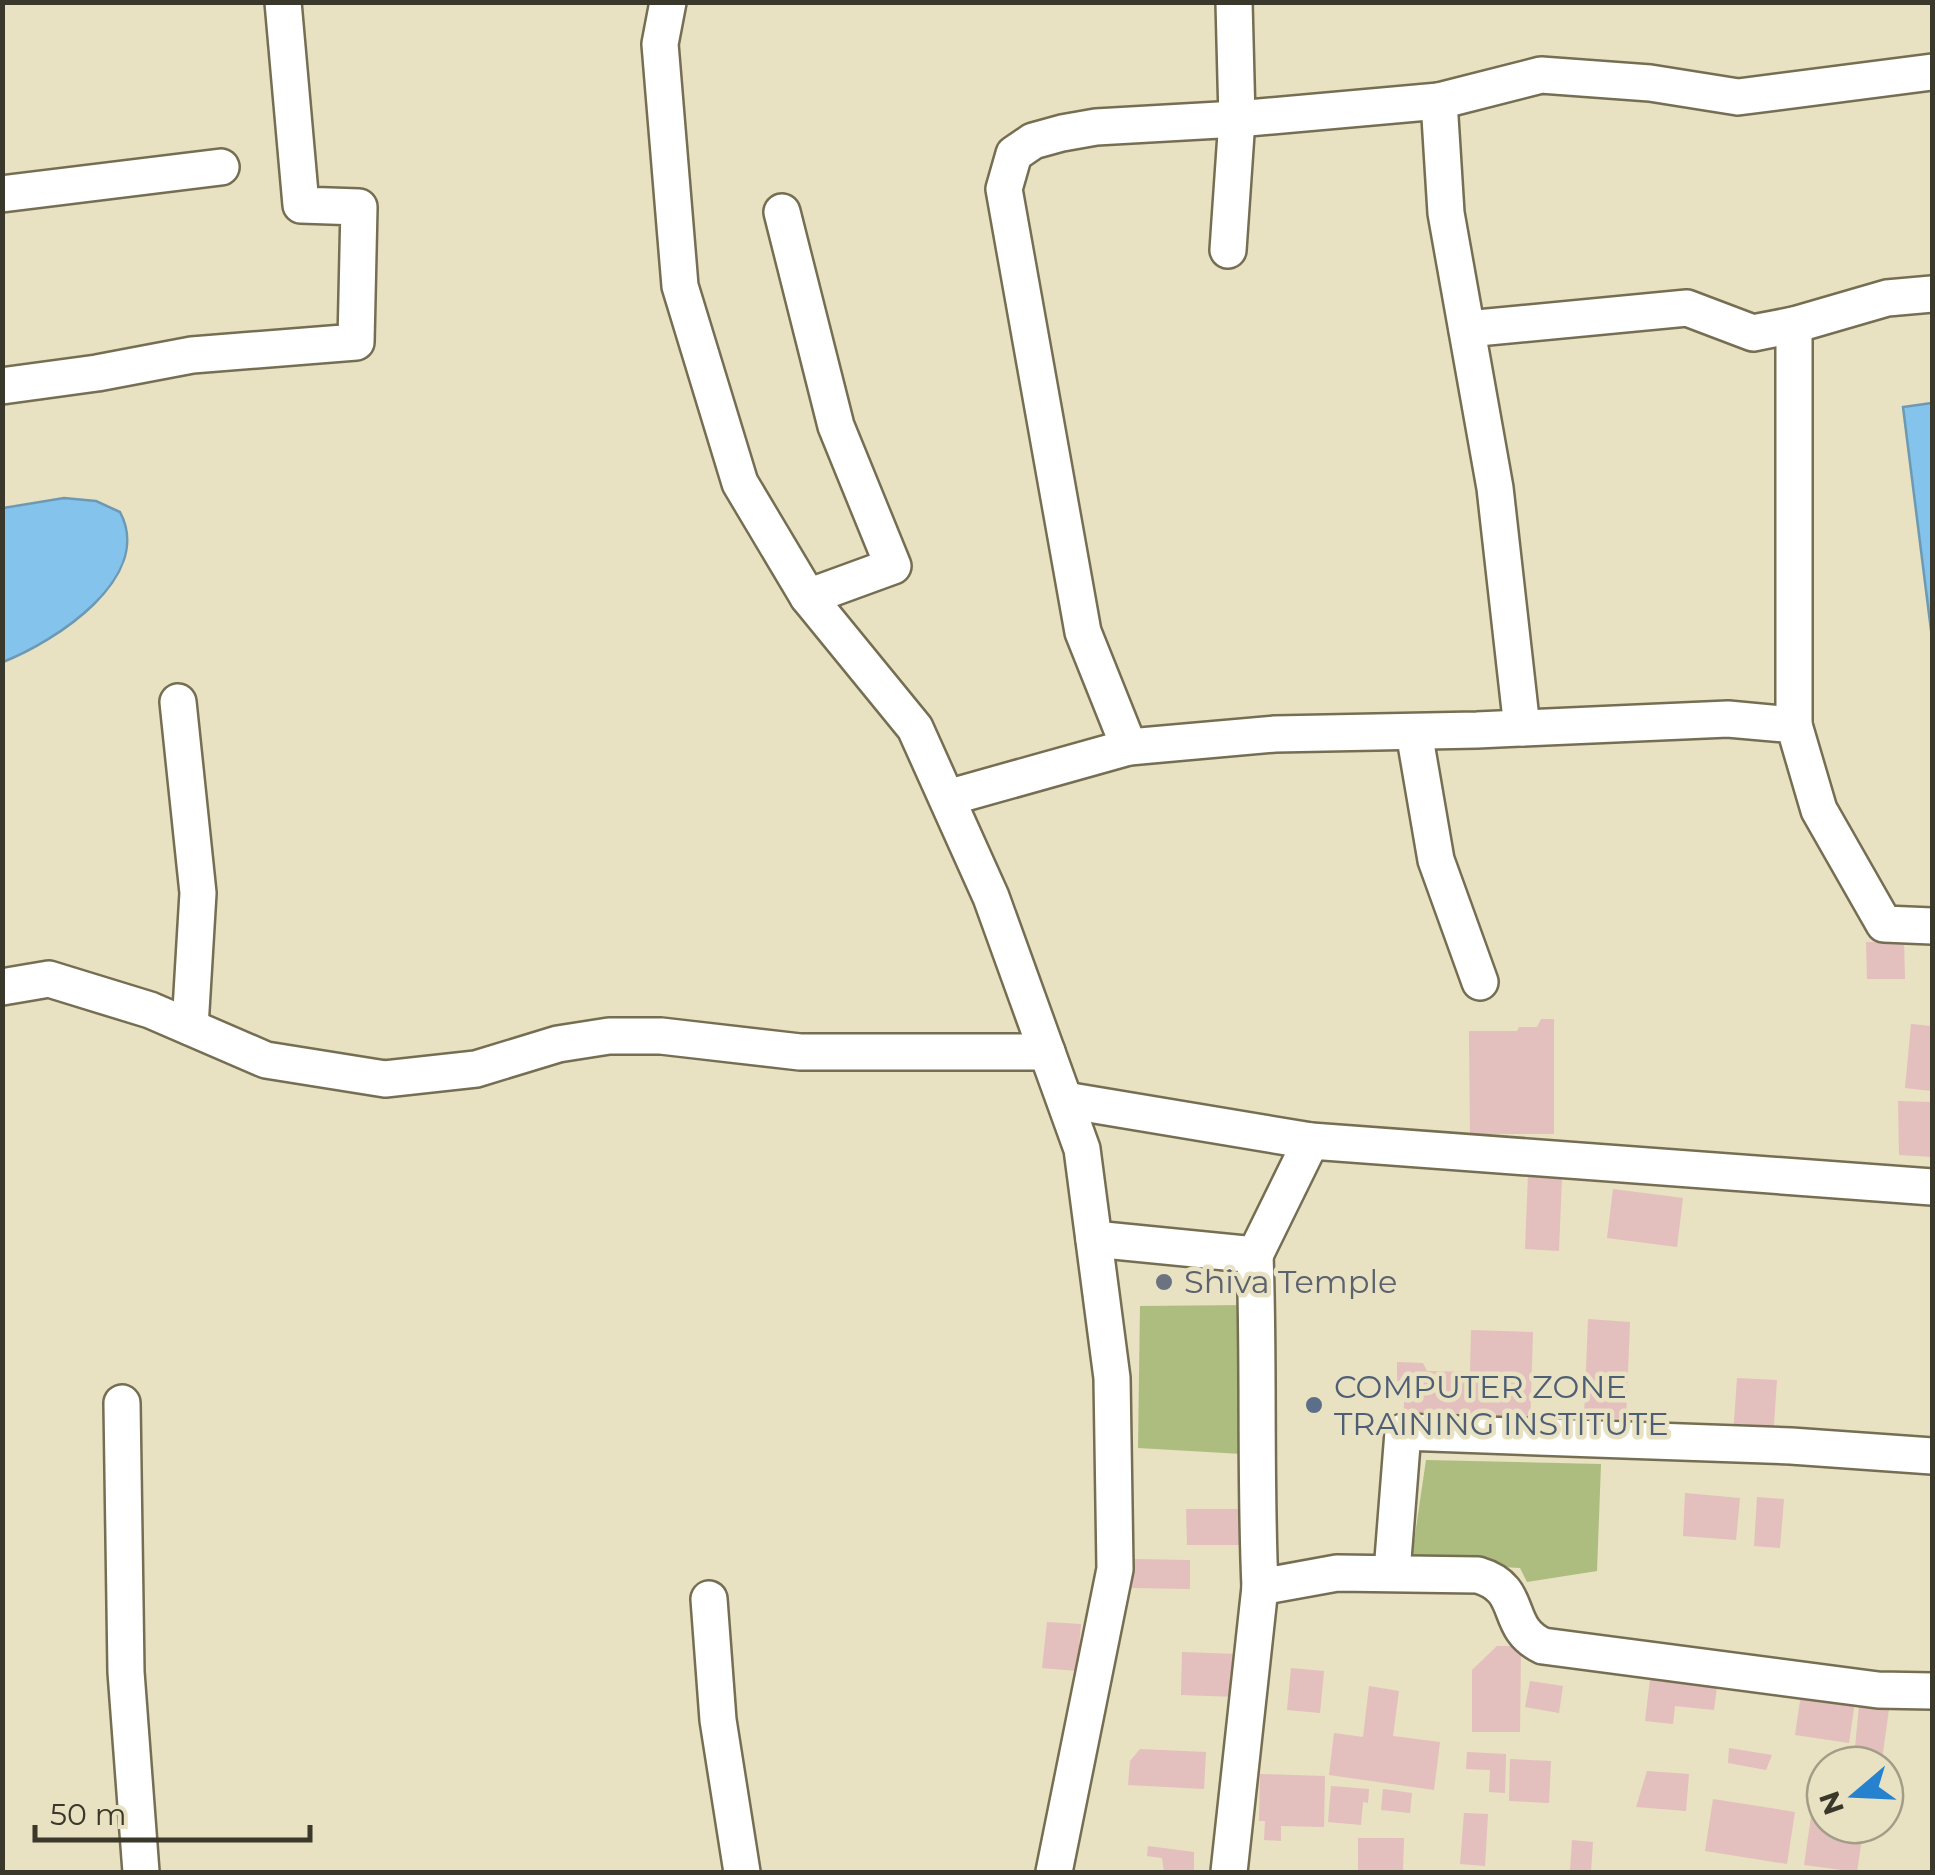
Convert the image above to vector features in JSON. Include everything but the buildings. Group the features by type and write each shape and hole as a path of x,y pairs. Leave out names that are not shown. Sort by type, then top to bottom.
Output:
{"street":[{"path":"2,386 192,355 356,342 360,207 301,205 282,2"},
{"path":"668,2 660,44 680,286 740,483 808,597 916,728 990,897 1082,1149 1112,1378 1115,1569 1054,1872"},
{"path":"1228,250 1236,119 1234,2"},
{"path":"1129,747 1083,632 1004,188 1014,154 1033,142 1096,127 1439,101 1541,74 1650,83 1738,97 1932,72"},
{"path":"1439,101 1446,212 1495,488 1522,728"},
{"path":"2,194 221,167"},
{"path":"782,212 836,426 892,566 808,597"},
{"path":"1467,329 1687,308 1753,333 1887,298 1932,294"},
{"path":"1794,325 1794,724 1819,810 1884,924 1932,926"},
{"path":"178,702 198,893 190,1028"},
{"path":"946,798 1129,747 1274,734 1728,718 1794,724"},
{"path":"1414,732 1436,860 1480,982"},
{"path":"2,987 49,978 150,1010 266,1060 386,1079 476,1070 558,1044 610,1036 662,1036 800,1052 1047,1052"},
{"path":"1065,1100 1311,1141 1932,1188"},
{"path":"1228,1872 1260,1586 1255,1490 1259,1386 1255,1255 1311,1141"},
{"path":"1094,1239 1255,1255"},
{"path":"122,1404 126,1672 142,1872"},
{"path":"1392,1572 1404,1432 1791,1446 1932,1456"},
{"path":"1260,1586 1336,1573 1478,1575 1494,1580 1508,1593 1519,1626 1528,1639 1543,1646 1878,1690 1932,1692"},
{"path":"709,1599 718,1720 742,1872"}],"green space":[{"path":"1247,1305 1242,1454 1138,1448 1140,1306"},
{"path":"1426,1460 1601,1464 1597,1571 1527,1582 1520,1568 1411,1562"}],"water":[{"path":"1932,403 1932,638 1903,407"},
{"path":"64,498 96,501 120,512 127,537 124,560 112,583 72,623 3,662 3,508"}],"place":[{"name":"Shiva Temple","path":"1164,1282"},
{"name":"COMPUTER ZONE TRAINING INSTITUTE","path":"1314,1405"}]}
